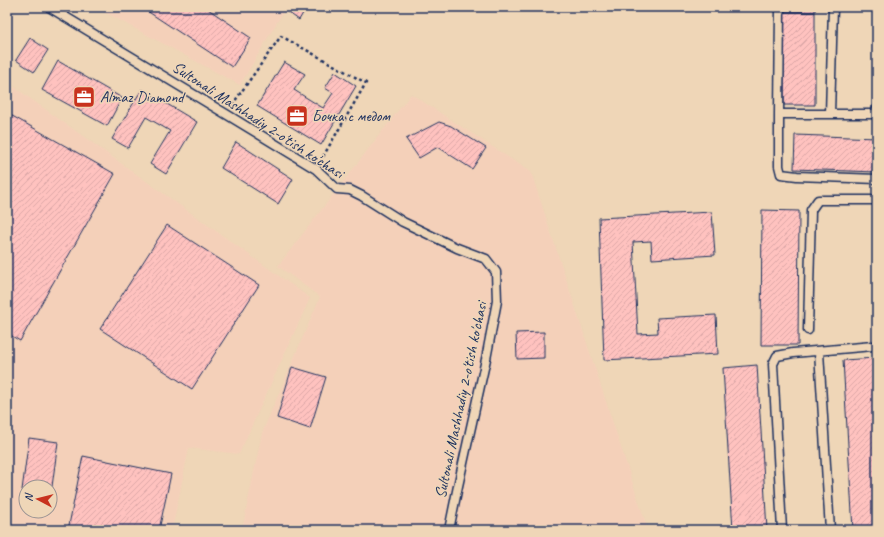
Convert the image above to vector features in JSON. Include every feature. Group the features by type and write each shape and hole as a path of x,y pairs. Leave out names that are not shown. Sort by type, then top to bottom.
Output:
{"lane":[{"name":"Sultonali Mashhadiy 2-o'tish ko'chasi","path":"49,7 316,169 337,189 350,190 402,222 457,248 486,259 496,272 497,301 488,352 449,530"},
{"path":"780,7 779,166 781,174 877,179"},
{"path":"830,114 833,7"},
{"path":"779,114 875,114 877,109"},
{"path":"808,330 811,210 818,200 877,200"},
{"path":"782,530 773,364 777,356 794,353 819,352 873,346"},
{"path":"819,352 830,530"}],"path":[{"path":"226,114 281,36 366,83 316,169"}],"shaded area":[{"path":"95,7 286,7 240,85"},
{"path":"7,82 310,298 239,454 189,448 172,530 7,530"},
{"path":"411,94 531,172 648,530 242,530 262,433 320,297 278,266"}],"building":[{"path":"141,7 205,7 251,38 232,67"},
{"path":"784,7 815,7 815,12 784,12"},
{"path":"282,8 306,8 299,20"},
{"path":"784,12 815,12 815,105 784,105"},
{"path":"30,38 48,50 34,72 16,60"},
{"path":"58,61 122,98 107,126 42,90"},
{"path":"284,62 305,74 294,90 323,108 333,93 325,88 335,72 356,86 321,145 257,106"},
{"path":"142,89 197,122 166,174 150,164 170,131 146,117 128,148 112,139"},
{"path":"7,113 115,174 20,341 7,333"},
{"path":"439,122 451,126 486,148 472,169 438,147 419,158 406,139"},
{"path":"795,135 877,138 877,172 794,169"},
{"path":"236,142 293,179 278,204 221,168"},
{"path":"762,210 799,211 798,345 761,345"},
{"path":"712,212 715,255 652,259 651,241 633,242 638,334 658,333 657,318 716,315 718,354 604,360 599,218"},
{"path":"167,225 259,285 192,389 100,329"},
{"path":"544,332 544,358 517,359 516,333"},
{"path":"876,358 877,530 853,530 843,360"},
{"path":"757,365 767,530 733,530 723,368"},
{"path":"292,367 326,377 310,429 277,418"},
{"path":"29,438 58,442 53,479 23,479"},
{"path":"83,456 171,474 159,530 68,530"}],"place":[{"name":"Almaz Diamond","path":"84,97"},
{"name":"Бочка с медом","path":"297,116"}]}
